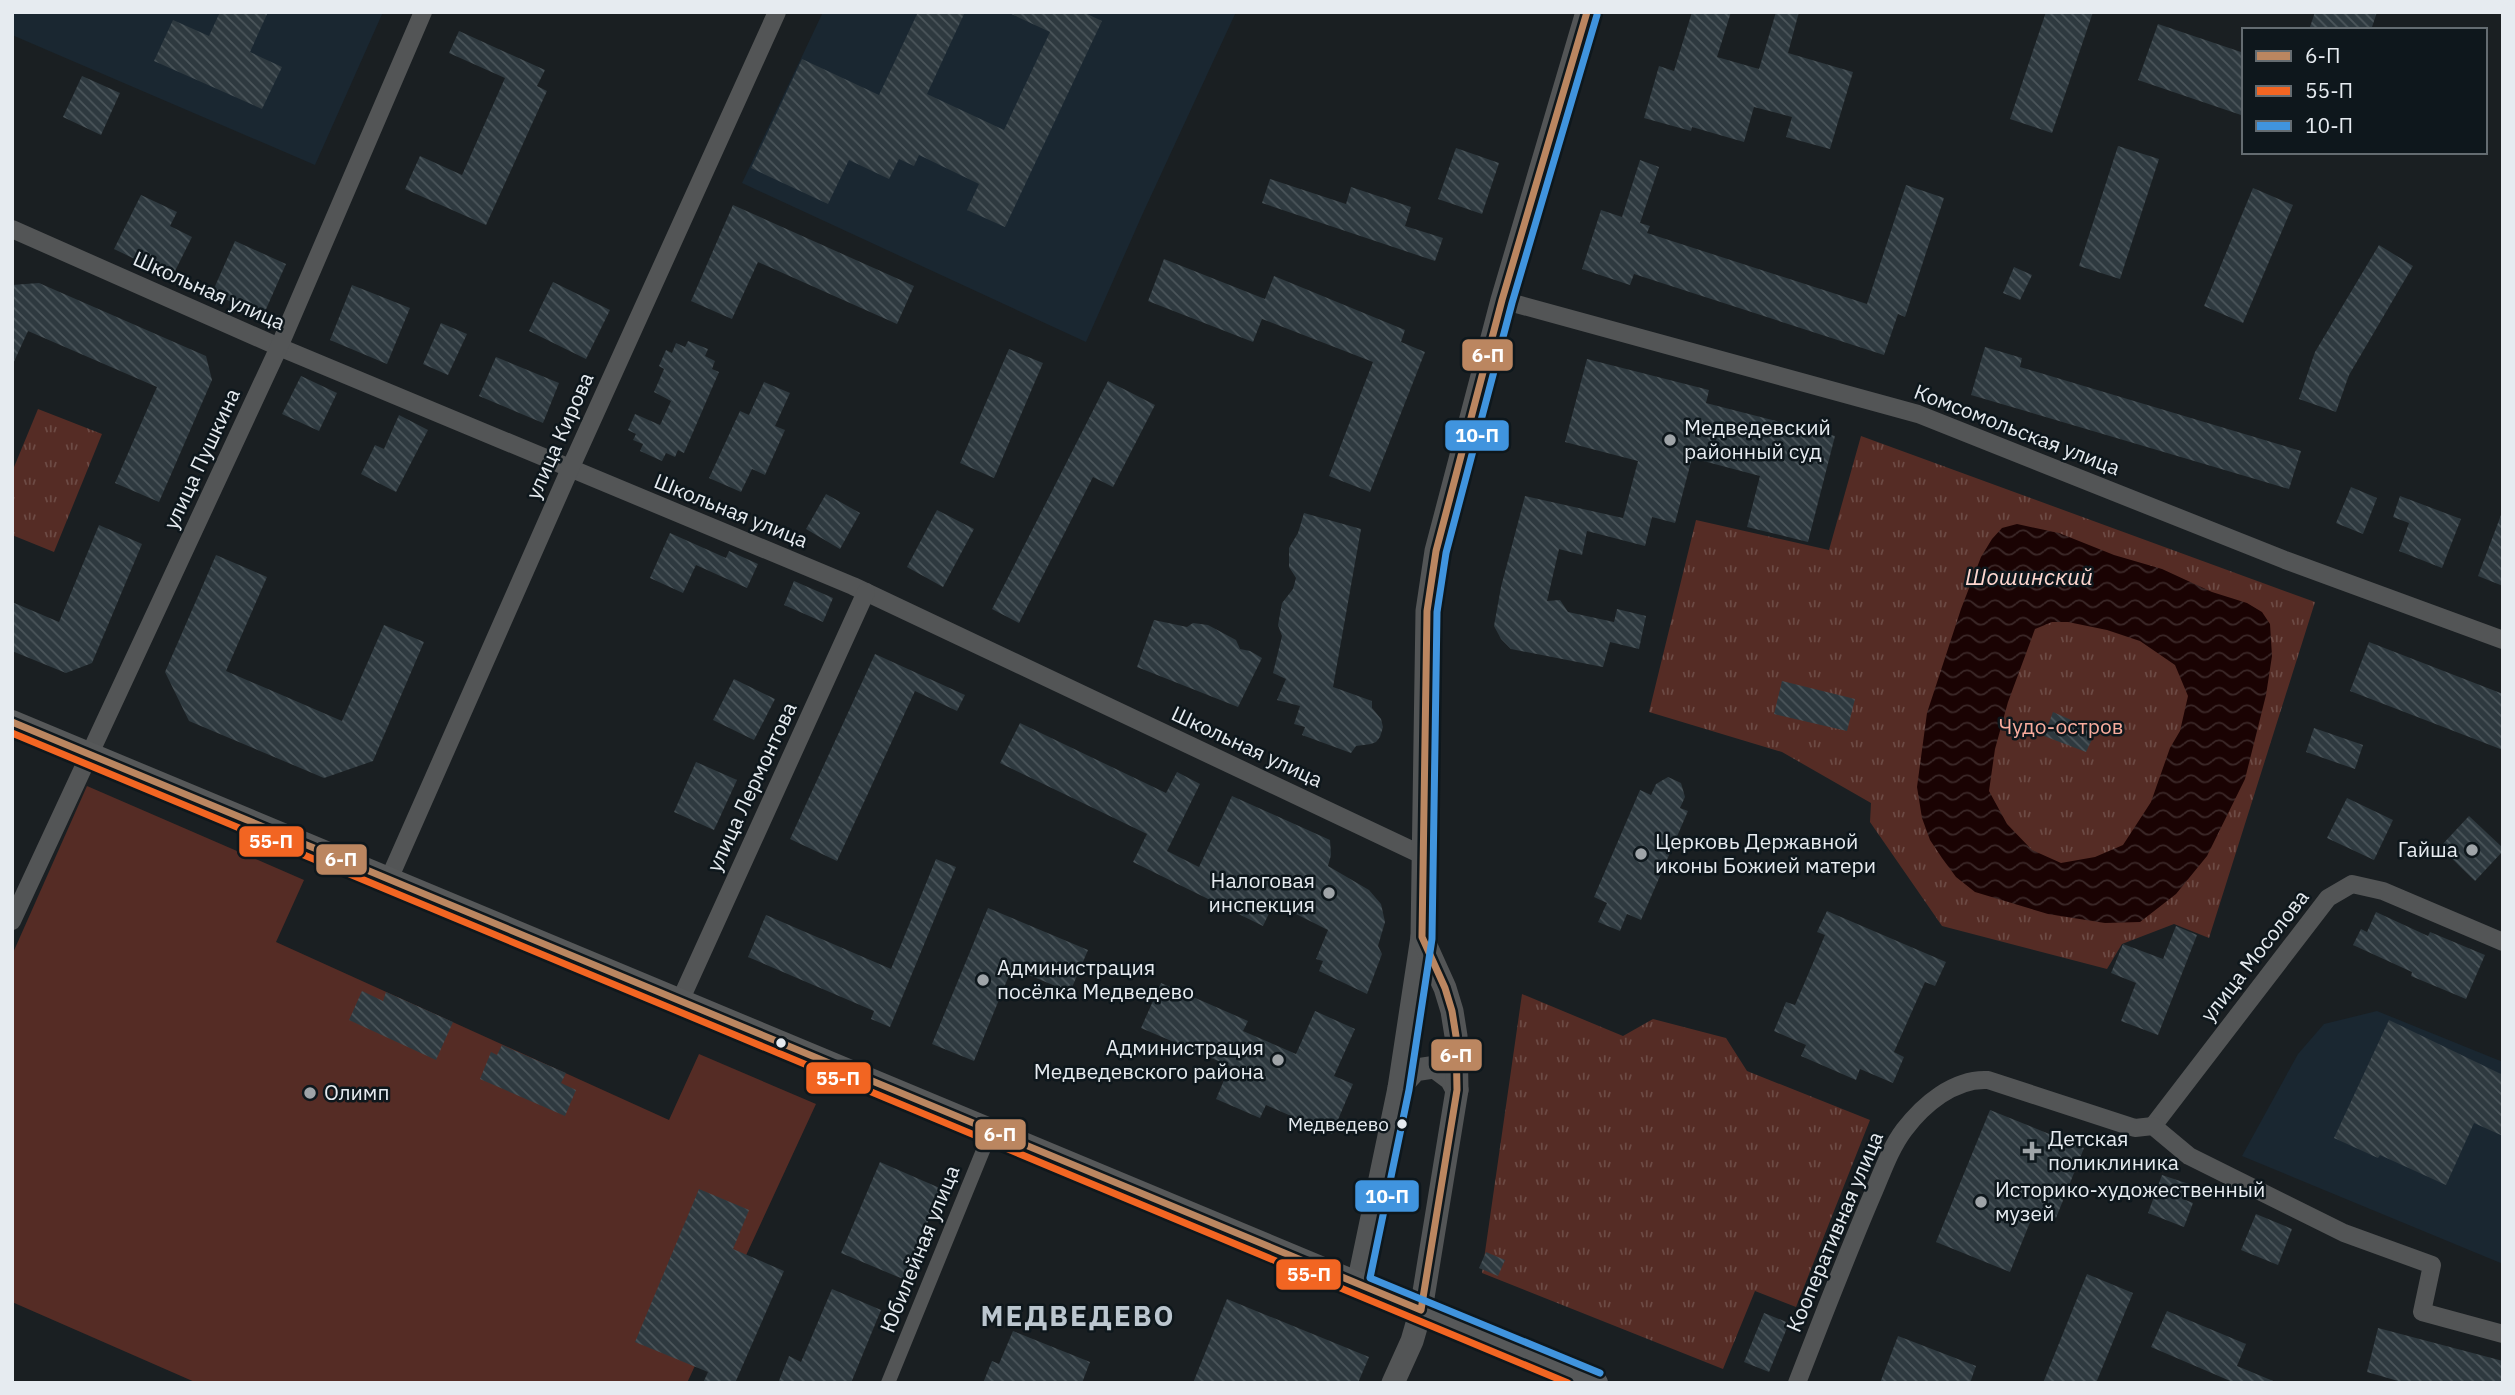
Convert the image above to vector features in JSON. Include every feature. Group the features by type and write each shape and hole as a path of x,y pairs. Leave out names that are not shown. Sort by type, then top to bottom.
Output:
{"main road":[{"path":"12,722 1595,1383"}],"street":[{"name":"улица Пушкина","path":"12,921 279,347 423,12"},
{"name":"улица Кирова","path":"389,879 570,469 777,12"},
{"path":"1358,1284 1399,1088 1422,937 1427,611 1436,551 1502,300 1587,12"},
{"name":"Школьная улица","path":"12,229 279,347 866,592 1422,855"},
{"name":"Комсомольская улица","path":"1502,300 1918,414 2285,560 2503,640"},
{"name":"улица Лермонтова","path":"680,1001 866,592"},
{"name":"улица Мосолова","path":"2153,1126 2328,898 2352,884 2383,891 2503,942"},
{"path":"1393,1383 1412,1341 1421,1310 1457,1090 1452,1011 1445,988 1422,937"},
{"path":"1399,1088 1406,1077 1425,1067 1443,1071 1457,1090"},
{"name":"Кооперативная улица","path":"1797,1383 1850,1247 1889,1157 1902,1132 1926,1106 1966,1082 1988,1080 2135,1128 2153,1126"},
{"path":"2153,1126 2189,1156 2201,1162 2344,1233 2432,1265 2422,1312 2503,1334"},
{"name":"Юбилейная улица","path":"888,1383 991,1131"}],"shaded area":[{"path":"12,12 383,12 315,165 12,35"},
{"path":"823,12 1236,12 1086,342 742,183"},
{"path":"2377,1011 2503,1062 2503,1264 2242,1156 2298,1054 2324,1024"}],"green space":[{"path":"38,409 102,434 54,552 12,535 12,472"},
{"name":"Чудо-остров","path":"1861,436 2315,602 2209,938 2174,924 2122,944 2107,969 1942,926 1870,822 1871,803 1782,752 1649,712 1696,520 1829,550"},
{"name":"Олимп","path":"87,786 304,880 276,942 669,1120 699,1054 816,1104 687,1383 197,1383 12,1302 12,955"},
{"path":"1522,994 1623,1036 1653,1019 1726,1038 1747,1071 1870,1120 1796,1307 1755,1291 1723,1369 1482,1273"}],"water":[{"name":"Шошинский","path":"2017,524 2059,533 2114,555 2162,569 2212,592 2247,603 2262,612 2270,624 2272,656 2266,695 2245,779 2207,856 2176,894 2140,922 2105,923 2048,914 1975,892 1956,877 1942,858 1930,840 1922,818 1917,787 1927,713 1981,557 2002,528","holes":["2052,622 2068,622 2107,630 2140,641 2175,665 2188,696 2180,731 2170,748 2151,802 2123,845 2095,857 2061,863 2032,850 2007,824 1989,791 1995,749 2008,702 2035,629"]}],"building":[{"path":"220,12 268,12 250,52 282,67 262,109 154,61 173,20 209,36"},
{"path":"918,12 965,12 927,94 1004,130 1050,32 1007,12 1083,12 1102,21 1005,227 967,210 979,184 919,155 914,166 899,159 889,179 849,160 828,204 751,168 802,59 879,95"},
{"path":"1692,12 1731,12 1717,57 1759,69 1776,12 1799,12 1788,53 1853,72 1830,149 1786,137 1792,117 1754,107 1744,142 1692,127 1691,131 1644,118 1659,66 1674,71"},
{"path":"2046,12 2093,12 2052,133 2010,119"},
{"path":"2315,12 2377,12 2372,28 2310,28"},
{"path":"2158,24 2242,52 2242,115 2138,80"},
{"path":"459,31 545,70 537,86 547,91 486,225 405,189 420,156 462,175 505,78 449,53"},
{"path":"82,76 120,93 101,135 63,117"},
{"path":"2118,146 2159,159 2120,279 2079,266"},
{"path":"1456,148 1499,163 1482,214 1438,199"},
{"path":"1640,160 1659,167 1640,223 1650,226 1647,233 1867,304 1906,185 1944,198 1905,317 1898,314 1884,355 1634,274 1630,285 1582,269 1601,210 1622,217"},
{"path":"1270,179 1346,204 1351,187 1411,207 1405,226 1443,238 1435,261 1262,203"},
{"path":"2253,188 2293,205 2243,323 2204,306"},
{"path":"141,195 177,212 170,226 192,237 172,277 114,249"},
{"path":"733,205 914,286 897,324 758,262 732,319 691,301"},
{"path":"235,241 286,264 263,316 212,293"},
{"path":"2379,245 2413,266 2349,375 2336,412 2299,399 2315,352"},
{"path":"1164,259 1265,299 1274,276 1405,330 1401,342 1425,352 1370,492 1329,476 1373,362 1262,319 1253,342 1148,301"},
{"path":"2014,267 2032,275 2020,300 2003,293"},
{"path":"553,282 610,310 586,359 529,331"},
{"path":"39,283 206,356 212,380 159,502 115,483 157,387 28,331 12,366 12,285"},
{"path":"352,285 410,308 387,364 330,340"},
{"path":"441,323 467,334 448,375 423,364"},
{"path":"688,341 708,349 705,356 715,361 712,369 719,372 684,453 678,450 675,457 666,453 662,461 640,451 643,444 633,440 636,434 628,430 635,414 660,425 671,401 654,392 664,369 659,366 666,350 672,353 676,343 685,347"},
{"path":"1985,347 2022,358 2020,367 2301,451 2289,489 1971,395"},
{"path":"1009,349 1043,363 994,478 960,463"},
{"path":"496,357 559,383 543,423 479,396"},
{"path":"1587,359 1709,390 1706,403 1835,436 1808,542 1747,527 1760,476 1692,458 1675,523 1652,517 1645,546 1587,531 1582,555 1559,549 1547,601 1560,600 1568,612 1614,622 1617,609 1646,616 1639,649 1610,642 1603,667 1511,649 1494,626 1501,587 1525,496 1623,518 1638,461 1565,442"},
{"path":"301,376 337,393 319,431 282,414"},
{"path":"1108,381 1155,405 1113,487 1093,477 1019,623 992,609"},
{"path":"764,382 790,393 775,426 785,430 765,475 752,469 741,492 709,478 740,411 749,415"},
{"path":"399,415 428,430 396,492 361,474 375,445 384,449"},
{"path":"2351,487 2377,498 2363,534 2336,523"},
{"path":"826,494 860,513 840,549 806,529"},
{"path":"2400,496 2461,519 2442,568 2399,551 2409,523 2393,517"},
{"path":"937,510 974,529 943,587 907,567"},
{"path":"1304,513 1361,529 1333,687 1372,701 1372,708 1381,719 1383,727 1376,742 1356,746 1351,753 1302,735 1305,727 1294,724 1300,706 1277,700 1286,679 1273,673 1282,636 1278,625 1282,603 1293,589 1296,578 1289,567 1289,548 1298,533"},
{"path":"2503,515 2503,586 2478,576"},
{"path":"99,525 142,544 92,663 66,673 12,651 12,602 59,622"},
{"path":"670,533 726,558 729,551 758,564 747,588 696,565 683,593 650,578"},
{"path":"216,555 267,577 226,671 342,721 384,625 424,642 373,761 324,778 189,721 165,672"},
{"path":"794,581 833,598 823,622 784,605"},
{"path":"1154,620 1187,627 1193,623 1208,625 1236,640 1240,649 1262,658 1238,707 1137,667"},
{"path":"2369,642 2503,694 2503,750 2350,691"},
{"path":"875,654 965,695 957,711 915,691 837,861 790,839"},
{"path":"734,679 775,699 754,740 713,720"},
{"path":"1782,681 1855,699 1847,731 1774,714"},
{"path":"2053,712 2096,731 2086,752 2044,736"},
{"path":"1020,723 1166,793 1177,772 1200,784 1167,851 1199,867 1232,796 1330,840 1331,855 1328,866 1369,890 1381,904 1385,922 1378,946 1382,954 1367,994 1319,971 1323,961 1316,959 1328,930 1274,903 1263,926 1133,862 1147,834 1000,763"},
{"path":"2314,728 2363,745 2355,769 2306,752"},
{"path":"696,762 737,780 714,830 674,812"},
{"name":"Церковь Державной иконы Божией матери","path":"1668,777 1681,783 1685,797 1680,808 1688,811 1641,920 1627,914 1620,931 1598,922 1607,903 1594,897 1640,790 1651,795 1656,784"},
{"path":"2347,798 2393,820 2374,860 2327,838"},
{"name":"Гайша","path":"2469,816 2503,848 2475,881 2440,847"},
{"path":"936,859 956,867 890,1027 871,1019 874,1011 748,957 766,915 891,969"},
{"name":"Администрация посёлка Медведево","path":"988,908 1088,950 1070,992 1012,968 974,1061 932,1044"},
{"path":"1827,911 1946,962 1935,986 1925,982 1894,1052 1904,1057 1893,1083 1860,1069 1856,1080 1801,1056 1806,1045 1774,1031 1786,1002 1795,1005 1825,935 1817,932"},
{"path":"2376,912 2428,936 2430,932 2485,955 2466,999 2411,976 2412,972 2353,945 2361,929 2367,932"},
{"path":"2176,926 2197,935 2158,1035 2121,1021 2136,983 2111,973 2123,944 2163,959"},
{"name":"Администрация Медведевского района","path":"1161,983 1248,1021 1243,1031 1296,1054 1315,1011 1355,1029 1334,1076 1353,1084 1332,1134 1266,1105 1260,1118 1216,1099 1230,1066 1141,1028"},
{"path":"362,991 383,1001 386,992 453,1022 436,1060 349,1020"},
{"path":"2389,1020 2503,1075 2503,1136 2474,1123 2446,1185 2380,1155 2378,1158 2334,1138"},
{"path":"502,1045 566,1073 561,1083 576,1090 565,1116 480,1079 491,1052 497,1055"},
{"path":"1990,1110 2084,1148 2056,1218 2035,1210 2010,1272 1936,1242"},
{"path":"880,1162 942,1189 903,1279 841,1253"},
{"path":"2162,1175 2189,1184 2183,1199 2193,1203 2184,1227 2148,1213"},
{"path":"699,1189 749,1210 733,1249 784,1271 735,1383 703,1383 708,1372 635,1342"},
{"path":"2256,1214 2292,1229 2278,1265 2241,1250"},
{"path":"1486,1252 1505,1260 1498,1276 1479,1268"},
{"path":"2087,1274 2133,1293 2096,1383 2043,1383"},
{"path":"832,1289 881,1310 851,1383 778,1383 789,1356 801,1362"},
{"path":"1227,1299 1369,1357 1358,1383 1193,1383"},
{"path":"2167,1311 2246,1344 2237,1366 2278,1383 2235,1383 2151,1347"},
{"path":"1764,1313 1789,1323 1769,1372 1744,1362"},
{"path":"2378,1328 2503,1361 2503,1383 2405,1383 2367,1372"},
{"path":"1013,1331 1090,1362 1082,1383 983,1383 992,1361 999,1364"},
{"path":"1898,1336 1976,1366 1970,1383 1880,1383"}],"transit line":[{"name":"6-П","path":"12,722 1421,1310 1457,1090 1456,1036 1452,1011 1445,988 1422,937 1427,611 1436,551 1502,300 1587,12"},
{"name":"10-П","path":"1597,15 1512,303 1446,553 1437,612 1432,939 1409,1090 1370,1278 1600,1373"},
{"name":"55-П","path":"12,733 1568,1383"}],"place":[{"name":"Медведевский районный суд","path":"1670,440"},
{"name":"Гайша","path":"2472,850"},
{"name":"Церковь Державной иконы Божией матери","path":"1641,854"},
{"name":"Налоговая инспекция","path":"1329,893"},
{"name":"Администрация посёлка Медведево","path":"983,980"},
{"name":"Администрация Медведевского района","path":"1278,1060"},
{"name":"Олимп","path":"310,1093"},
{"name":"Медведево","path":"1402,1124"},
{"name":"Детская поликлиника","path":"2032,1151"},
{"name":"Историко-художественный музей","path":"1981,1202"}],"district":[{"name":"МЕДВЕДЕВО","path":"1078,1316"}]}
